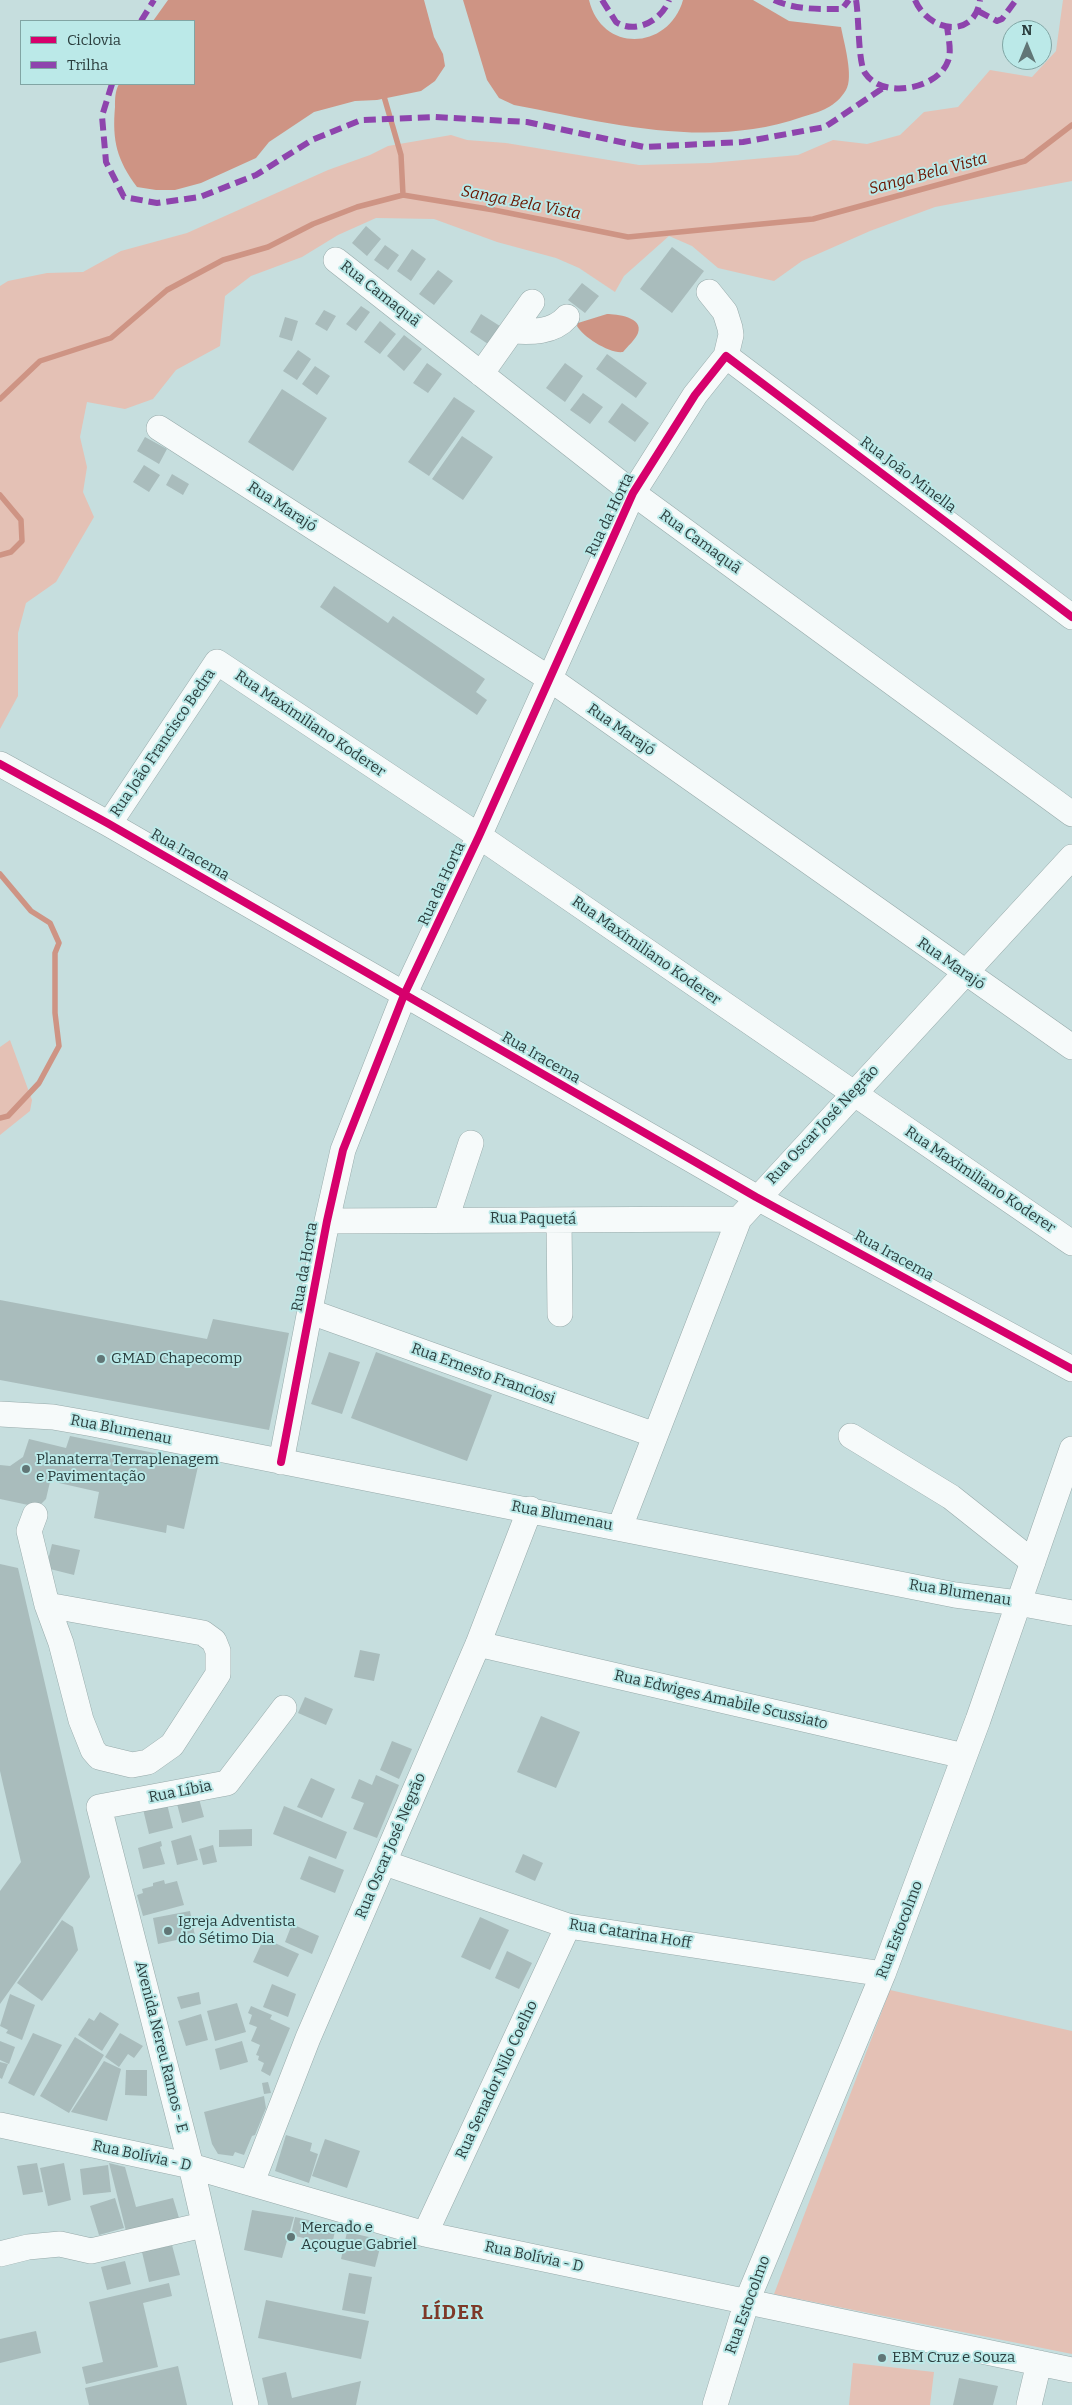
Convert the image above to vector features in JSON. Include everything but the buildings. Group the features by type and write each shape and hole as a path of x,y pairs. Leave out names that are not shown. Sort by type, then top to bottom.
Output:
{"street":[{"name":"Rua Camaquã","path":"336,260 633,493 1072,814"},
{"path":"709,292 725,312 730,328 731,335 726,356"},
{"path":"482,374 532,302"},
{"path":"512,331 546,329 560,324 567,317"},
{"name":"Rua da Horta","path":"280,1462 311,1312 327,1221 343,1150 404,995 479,836 633,493 695,395 726,356"},
{"name":"Rua João Minella","path":"726,356 1072,617"},
{"name":"Rua Marajó","path":"159,428 550,679 965,974 1072,1047"},
{"name":"Rua João Francisco Bedra","path":"109,824 217,662"},
{"name":"Rua Maximiliano Koderer","path":"217,662 479,836 1072,1243"},
{"name":"Rua Iracema","path":"0,764 109,824 756,1197 1072,1369"},
{"name":"Rua Oscar José Negrão","path":"620,1527 739,1219 756,1197 1072,857"},
{"path":"446,1219 471,1143"},
{"name":"Rua Paquetá","path":"327,1221 739,1219"},
{"path":"559,1220 560,1314"},
{"name":"Rua Ernesto Franciosi","path":"311,1312 656,1435"},
{"name":"Rua Blumenau","path":"0,1414 52,1417 280,1462 338,1471 955,1595 1018,1603 1072,1614"},
{"path":"851,1436 951,1497 1033,1562"},
{"name":"Rua Estocolmo","path":"716,2405 747,2301 884,1974 964,1756 1072,1449"},
{"name":"Rua Oscar José Negrão","path":"252,2182 308,2038 385,1864 478,1644 530,1509"},
{"path":"35,1515 29,1530 47,1605 61,1643 81,1720 93,1750 99,1756 132,1765 148,1762 172,1745 218,1674 218,1651 214,1641 202,1633 47,1605"},
{"name":"Rua Edwiges Amabile Scussiato","path":"478,1644 964,1756"},
{"name":"Rua Líbia","path":"99,1807 227,1783 284,1708"},
{"name":"Avenida Nereu Ramos - E","path":"99,1807 192,2166 203,2224 246,2405"},
{"name":"Rua Catarina Hoff","path":"385,1864 568,1926 884,1974"},
{"name":"Rua Senador Nilo Coelho","path":"425,2234 568,1926"},
{"name":"Rua Bolívia - D","path":"0,2126 192,2166 425,2234 1072,2370"},
{"path":"0,2254 28,2247 60,2244 91,2251 203,2224"},
{"path":"1029,2405 1039,2363"}],"shaded area":[{"path":"168,0 424,0 434,37 443,54 445,66 435,81 421,91 377,100 355,101 314,112 269,142 256,158 201,183 175,190 137,187 120,159 115,140 115,98 119,85 195,85 195,20 154,20"},
{"path":"463,0 589,0 596,18 607,30 621,37 636,39 651,36 664,29 675,17 683,0 753,0 789,21 841,27 848,60 848,84 846,90 837,101 821,111 766,127 730,132 658,130 514,105 499,98 487,80"},
{"path":"1063,0 1072,0 1072,181 935,207 870,231 802,261 774,281 718,268 692,246 669,236 624,276 615,292 579,268 556,258 497,242 434,219 376,218 338,235 302,257 251,276 225,296 220,346 176,370 153,399 125,409 87,402 80,437 87,467 83,492 94,517 56,582 26,603 18,633 18,696 0,729 0,286 8,281 47,273 83,272 121,251 187,233 328,170 370,155 388,146 451,135 467,140 506,143 639,165 710,163 798,155 833,140 867,144 900,135 924,112 958,107 990,70 1032,77 1038,70 1052,70 1052,55 1056,51"},
{"path":"607,314 628,318 637,323 638,333 623,352 604,348 585,335 577,326 578,323"},
{"path":"10,1040 32,1100 30,1111 0,1135 0,1047"},
{"path":"890,1990 1072,2031 1072,2354 774,2294"},
{"path":"853,2363 934,2372 930,2405 849,2405"}],"waterway":[{"path":"383,93 401,155 403,195"},
{"name":"Sanga Bela Vista","path":"0,399 40,361 111,338 167,290 223,260 268,247 313,224 357,207 403,195 494,210 628,237 813,219 1025,161 1072,125"},
{"name":"Sanga Bela Vista","path":"0,495 21,520 22,541 11,552 0,555"},
{"name":"Sanga Bela Vista","path":"0,874 31,911 50,923 59,943 55,953 55,1013 59,1046 39,1083 8,1116 0,1118"}],"marked path":[{"path":"142,20 154,0"},
{"path":"602,0 616,22 632,27 647,23 661,14 669,0"},
{"path":"774,0 799,7 816,9 842,9 849,0"},
{"path":"856,0 863,68 873,81 884,86 909,88 922,84 942,71 950,53 947,26"},
{"path":"915,0 930,19 940,25 951,27 961,26 970,21 976,13 980,0"},
{"path":"978,11 997,21 1002,19 1016,0"},
{"path":"112,85 102,116 106,162 124,197 157,203 200,197 256,175 312,140 361,120 434,117 527,122 644,147 743,142 825,127 883,88"}],"cycle path":[{"path":"281,1462 327,1221 343,1150 404,995 479,836 633,493 695,395 726,356 1072,617"},
{"path":"0,764 109,824 756,1197 1072,1369"}],"place":[{"name":"GMAD Chapecomp","path":"101,1359"},
{"name":"Planaterra Terraplenagem e Pavimentação","path":"26,1469"},
{"name":"Igreja Adventista do Sétimo Dia","path":"168,1931"},
{"name":"Mercado e Açougue Gabriel","path":"291,2237"},
{"name":"EBM Cruz e Souza","path":"882,2358"}],"district":[{"name":"LÍDER","path":"453,2313"}]}
